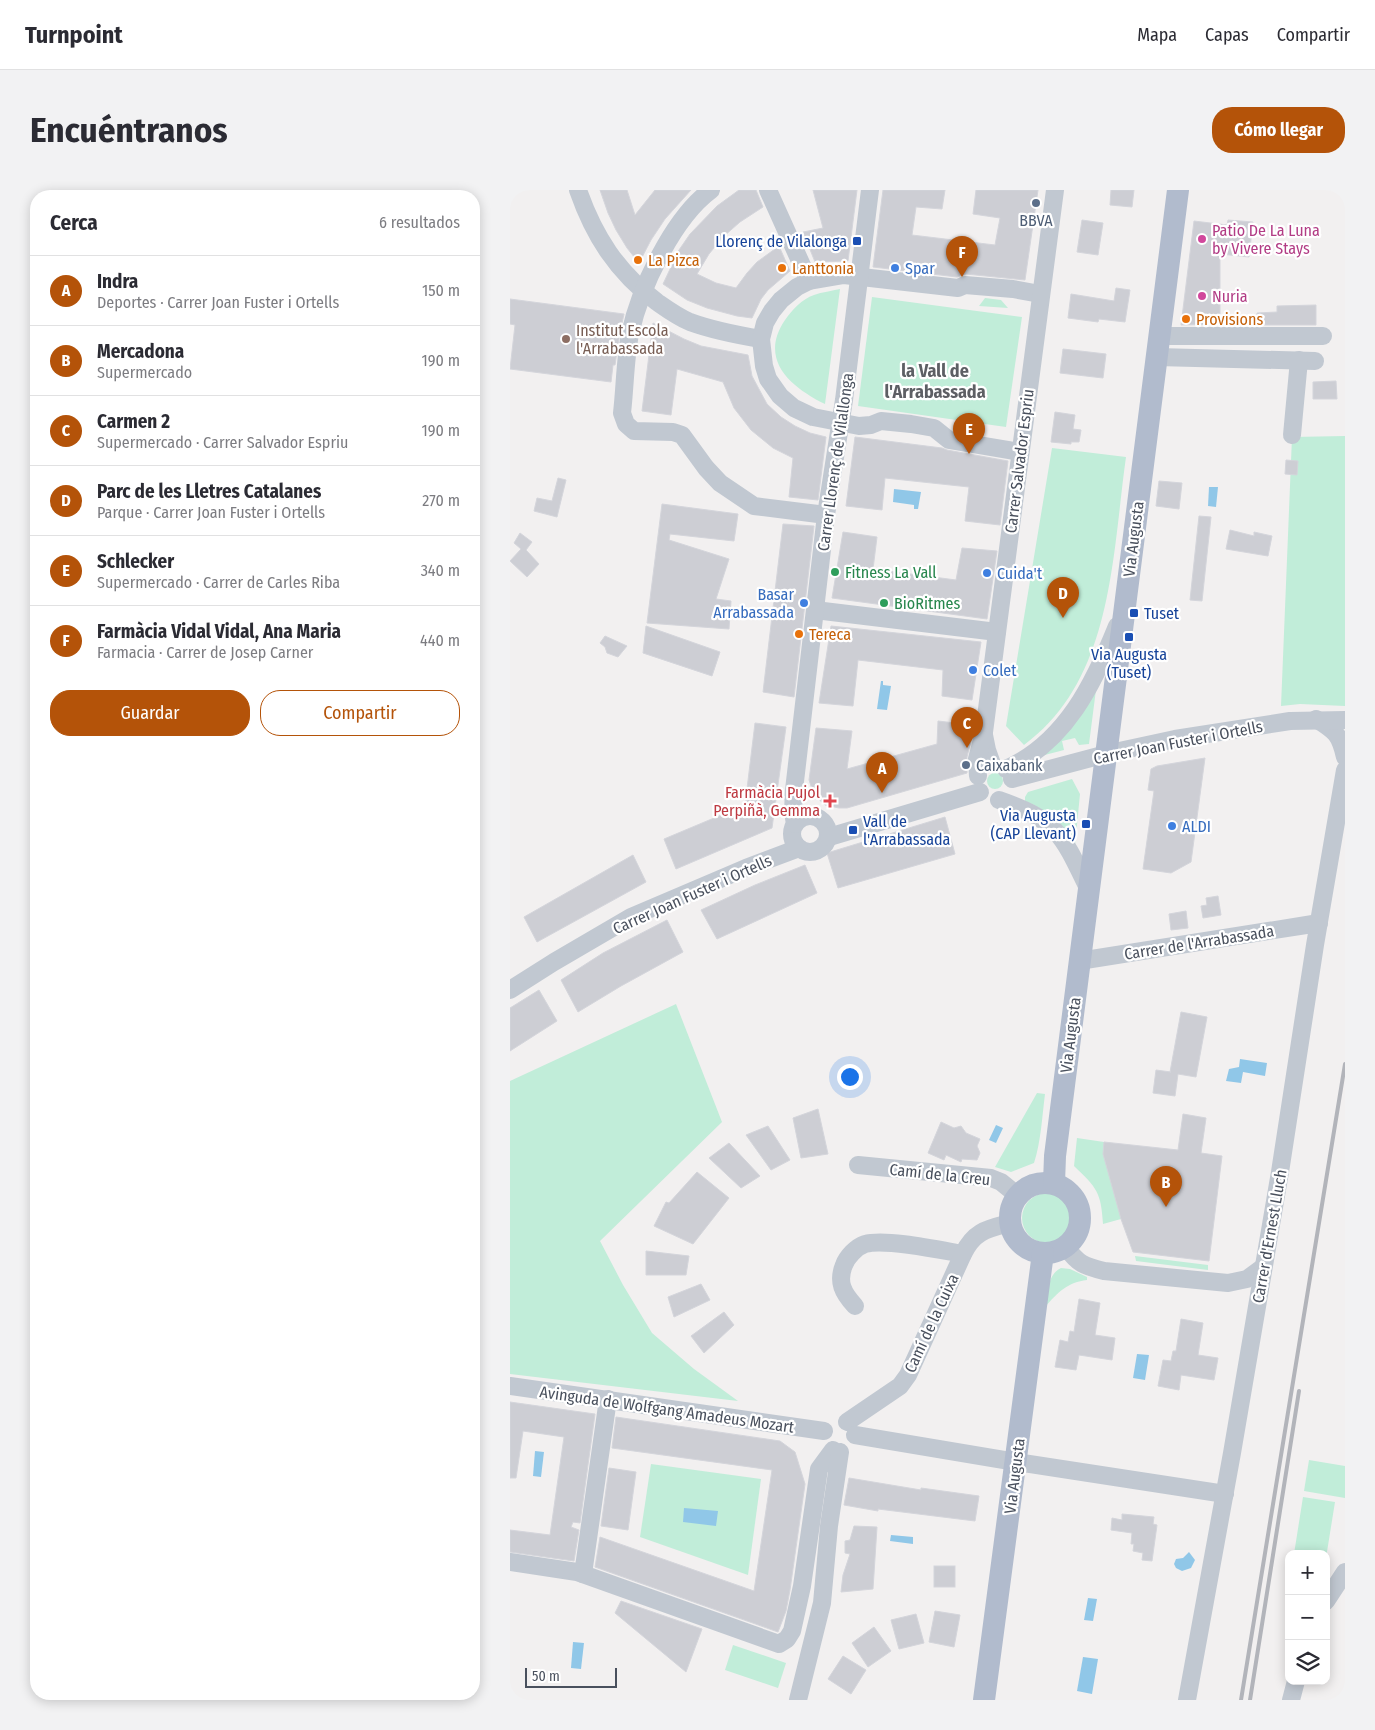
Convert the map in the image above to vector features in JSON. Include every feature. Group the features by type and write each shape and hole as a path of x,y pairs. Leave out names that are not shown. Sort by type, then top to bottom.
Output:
{"main road":[{"name":"Via Augusta","path":"1054,1183 1055,1156 1088,888 1178,190"},
{"path":"1054,1183 1067,1189 1079,1206 1078,1232 1066,1247 1042,1253 1025,1247 1014,1236 1010,1223 1010,1211 1024,1188 1032,1184 1054,1183"},
{"name":"Via Augusta","path":"984,1700 1042,1253"}],"street":[{"path":"578,190 588,216 610,256 626,276 644,292 688,321 736,335 761,339"},
{"path":"712,190 692,208 676,229 655,265 644,292 630,334 622,413 626,424 634,431 673,432 682,435 706,468 720,483 754,506 826,515"},
{"path":"768,190 809,281"},
{"name":"Carrer Llorenç de Vilallonga","path":"795,824 792,812 794,790 826,515 860,276 870,190"},
{"name":"Carrer Salvador Espriu","path":"979,784 978,759 984,732 1055,190"},
{"path":"1020,452 949,440 934,428 912,424 881,421 871,425 859,426 813,418 794,408 780,396 768,379 761,339 765,323 772,311 781,300 797,287 809,281 844,274 958,288 965,286 1012,289 1040,294"},
{"path":"1158,347 1323,336"},
{"path":"1158,347 1307,361 1292,435"},
{"path":"815,610 997,632"},
{"path":"1088,888 1068,847 1052,826 1033,813 999,800 986,798 979,784 980,771 986,766 1004,771 1028,757 1047,742 1072,715 1088,690 1124,612"},
{"path":"1316,719 1330,727 1341,740 1344,751"},
{"name":"Carrer Joan Fuster i Ortells","path":"1004,771 1110,753 1175,739 1290,721 1316,719 1345,720"},
{"name":"Carrer Salvador Espriu","path":"984,732 987,750 1004,771"},
{"name":"Carrer d'Ernest Lluch","path":"1187,1700 1225,1494 1262,1268 1280,1172 1345,770"},
{"path":"999,800 1011,790 1004,771"},
{"path":"829,837 979,784"},
{"path":"808,816 818,817 827,827 829,837 824,846 816,851 804,851 799,848 792,837 792,830 799,819 808,816"},
{"name":"Carrer Joan Fuster i Ortells","path":"510,990 632,917 746,868 799,848"},
{"name":"Carrer de l'Arrabassada","path":"1079,961 1319,923"},
{"name":"Camí de la Creu","path":"858,1166 991,1178 1001,1182 1018,1195"},
{"name":"Camí de la Cuixa","path":"851,1429 900,1386 908,1375 963,1254 972,1239 979,1233 1010,1223"},
{"path":"855,1306 841,1286 840,1274 845,1261 852,1252 863,1244 879,1241 963,1254"},
{"path":"1066,1247 1076,1260 1087,1266 1104,1270 1228,1283 1247,1279 1262,1268"},
{"path":"1228,1283 1248,1299 1256,1312"},
{"name":"Avinguda de Wolfgang Amadeus Mozart","path":"510,1386 824,1432"},
{"path":"583,1574 608,1399"},
{"path":"836,1451 825,1442 824,1432 833,1422 842,1421 851,1429 1016,1462 1225,1494"},
{"path":"510,1562 577,1572 779,1644 786,1640 792,1631 802,1586 819,1470 836,1451 849,1448 853,1444 851,1429"},
{"path":"798,1700 822,1603 836,1451"},
{"path":"1330,1595 1345,1572"},
{"path":"1291,1700 1295,1685"}],"green space":[{"path":"840,289 825,404 812,397 790,380 782,371 777,360 775,348 778,334 785,320 798,305 814,295"},
{"path":"872,297 1022,317 1006,427 858,406"},
{"path":"985,298 1001,300 1008,308 979,306"},
{"path":"1345,436 1345,706 1300,704 1281,706 1292,437"},
{"path":"1052,448 1126,457 1111,574 1103,614 1092,651 1076,686 1053,718 1024,745 1006,726"},
{"path":"1097,682 1089,744 1079,745 1075,738 1062,741 1064,750 1037,757"},
{"path":"992,773 998,773 1003,778 1001,787 992,789 987,784 987,778"},
{"path":"1072,779 1080,794 1075,845 1071,837 1054,818 1025,801 1028,792"},
{"path":"676,1004 722,1122 600,1241 623,1285 652,1333 694,1369 738,1401 510,1374 510,1081"},
{"path":"1037,1093 1045,1094 1040,1138 1034,1163 1011,1172 995,1167"},
{"path":"1077,1138 1104,1142 1121,1219 1103,1224 1101,1205 1096,1191 1074,1166"},
{"path":"1042,1193 1052,1193 1065,1200 1072,1213 1072,1223 1065,1236 1052,1243 1042,1243 1033,1239 1026,1232 1022,1223 1022,1213 1026,1204 1033,1197"},
{"path":"1135,1256 1208,1265 1208,1270 1136,1261"},
{"path":"1061,1268 1070,1269 1087,1277 1087,1280 1074,1283 1063,1289 1045,1307 1053,1275"},
{"path":"1309,1460 1345,1466 1345,1498 1304,1491"},
{"path":"651,1464 761,1479 748,1575 640,1537"},
{"path":"1303,1497 1335,1502 1327,1550 1295,1550"},
{"path":"733,1645 786,1663 778,1688 725,1670"}],"water":[{"path":"1209,487 1218,487 1216,507 1208,506"},
{"path":"894,489 921,492 918,509 914,509 914,505 893,502"},
{"path":"881,681 883,681 883,685 891,686 887,710 877,709"},
{"path":"1240,1059 1267,1063 1265,1076 1243,1072 1241,1083 1226,1081 1229,1069 1239,1067"},
{"path":"996,1125 1003,1128 996,1143 989,1140"},
{"path":"1137,1354 1149,1355 1145,1380 1133,1378"},
{"path":"535,1451 544,1452 541,1477 533,1476"},
{"path":"684,1508 718,1511 716,1526 683,1522"},
{"path":"891,1535 913,1537 913,1544 890,1541"},
{"path":"1189,1552 1195,1560 1191,1568 1182,1571 1176,1568 1174,1564 1176,1559 1183,1558"},
{"path":"1088,1598 1097,1599 1093,1621 1084,1620"},
{"path":"573,1642 584,1643 581,1669 571,1668"},
{"path":"1083,1657 1098,1659 1092,1694 1077,1691"}],"building":[{"path":"600,190 627,190 635,215 655,190 691,190 665,219 639,263 616,230"},
{"path":"739,190 756,190 763,207 740,222 723,237 709,254 697,274 716,283 736,288 757,262 779,246 790,271 768,290 761,299 752,318 707,308 687,300 663,284 679,250 690,234 717,206"},
{"path":"813,190 857,190 848,261 815,262 803,232 823,228"},
{"path":"883,190 945,190 942,209 916,207 912,235 995,245 1000,218 973,214 976,190 1038,190 1025,280 966,274 957,277 873,267"},
{"path":"1111,190 1134,190 1132,207 1110,205"},
{"path":"1082,220 1103,223 1098,255 1077,252"},
{"path":"1228,220 1253,222 1249,257 1220,254 1220,324 1181,325 1194,221 1227,225"},
{"path":"1116,288 1130,290 1125,322 1099,319 1098,322 1068,318 1071,294 1114,301"},
{"name":"Institut Escola l'Arrabassada","path":"510,299 624,314 611,382 510,369 515,325 510,324"},
{"path":"1316,305 1316,325 1257,325 1257,313 1277,312 1277,306"},
{"path":"653,323 701,346 748,355 752,376 767,404 781,417 795,426 810,433 826,437 818,500 789,497 793,458 773,448 751,430 734,408 723,382 677,369 671,415 642,411"},
{"path":"1063,349 1106,354 1103,378 1060,373"},
{"path":"1336,381 1337,399 1313,399 1313,382"},
{"path":"1055,412 1075,415 1073,429 1081,430 1079,442 1071,442 1071,444 1051,442"},
{"path":"855,437 942,448 1008,461 1000,525 965,521 969,487 885,478 882,510 846,506"},
{"path":"1286,460 1298,461 1297,475 1285,474"},
{"path":"558,478 566,480 557,517 534,511 537,498 552,501"},
{"path":"1159,481 1182,483 1179,509 1156,506"},
{"path":"662,504 738,514 734,541 670,534 669,540 729,559 716,599 731,601 729,629 647,623"},
{"path":"1199,516 1211,517 1202,601 1190,600"},
{"path":"783,524 814,526 794,697 763,692"},
{"path":"1230,530 1254,536 1254,532 1272,536 1268,556 1226,549"},
{"path":"843,532 877,537 873,569 956,580 962,548 997,551 987,619 832,598"},
{"path":"520,533 532,542 526,550 539,564 527,577 510,561 521,549 514,543"},
{"path":"646,626 720,652 712,676 643,653"},
{"path":"831,626 981,642 972,700 942,696 943,670 858,660 853,706 819,703"},
{"path":"605,636 627,646 618,657 607,653 605,647 600,643"},
{"path":"938,721 972,725 967,757 967,773 847,808 825,805 814,795 809,780 816,728 852,731 847,769 937,744"},
{"path":"755,723 786,727 772,828 676,869 664,839 745,805"},
{"name":"ALDI","path":"1205,758 1191,862 1171,873 1143,869 1154,791 1148,790 1151,769 1157,766"},
{"path":"945,817 955,854 838,888 827,853"},
{"path":"633,855 646,882 537,942 524,917"},
{"path":"805,865 817,893 717,939 701,910 755,885"},
{"path":"1218,896 1221,915 1203,918 1201,906 1207,905 1206,898"},
{"path":"1186,911 1188,928 1171,930 1169,914"},
{"path":"667,920 683,952 578,1012 561,980 603,953"},
{"path":"539,990 557,1021 510,1051 510,1008"},
{"path":"1181,1012 1207,1017 1196,1077 1178,1074 1175,1096 1153,1093 1156,1070 1170,1072"},
{"path":"818,1109 828,1154 801,1158 793,1118"},
{"path":"1183,1114 1206,1118 1201,1153 1222,1156 1209,1261 1133,1252 1121,1219 1103,1154 1104,1142 1178,1150"},
{"path":"941,1122 954,1128 961,1126 966,1133 980,1139 977,1146 980,1153 977,1160 962,1159 961,1162 946,1155 944,1160 928,1153"},
{"path":"768,1126 790,1160 771,1170 746,1135"},
{"path":"729,1143 760,1176 741,1188 709,1158"},
{"path":"697,1172 729,1198 693,1244 654,1226 666,1202 669,1203"},
{"path":"646,1251 689,1256 686,1275 646,1275"},
{"path":"701,1284 710,1300 674,1317 668,1297"},
{"path":"1079,1299 1100,1303 1095,1335 1115,1338 1112,1360 1079,1355 1076,1370 1055,1367 1060,1340 1068,1342 1070,1331 1074,1332"},
{"path":"724,1312 734,1325 704,1353 691,1336"},
{"path":"1181,1319 1203,1323 1198,1355 1218,1358 1214,1380 1181,1375 1179,1390 1158,1386 1163,1360 1171,1361 1173,1351 1176,1351"},
{"path":"510,1402 595,1414 580,1523 573,1522 571,1527 579,1530 574,1561 510,1552 510,1530 550,1535 564,1437 523,1431 516,1478 510,1478"},
{"path":"616,1417 780,1441 795,1452 805,1484 790,1590 786,1611 778,1632 595,1567 600,1537 754,1591 772,1470 612,1448"},
{"path":"609,1468 636,1472 628,1530 601,1526"},
{"path":"849,1478 921,1490 921,1488 979,1496 975,1521 878,1509 878,1511 844,1505"},
{"path":"1122,1514 1154,1517 1153,1524 1157,1525 1152,1561 1142,1560 1143,1553 1133,1551 1134,1544 1131,1544 1132,1533 1111,1530 1112,1518 1122,1520"},
{"path":"854,1526 877,1527 873,1589 841,1592 843,1575 850,1554 845,1553 845,1541 850,1540"},
{"path":"934,1566 955,1566 955,1587 934,1587"},
{"path":"621,1601 702,1629 686,1672 615,1613"},
{"path":"935,1611 960,1615 954,1647 929,1642"},
{"path":"916,1614 924,1643 899,1649 891,1620"},
{"path":"874,1627 891,1651 868,1667 852,1643"},
{"path":"843,1656 866,1670 851,1694 828,1679"}],"railway":[{"path":"1241,1700 1345,1064"},
{"path":"1250,1700 1299,1391"}],"place":[{"name":"BBVA","path":"1036,203"},
{"name":"Patio De La Luna by Vivere Stays","path":"1202,239"},
{"name":"Llorenç de Vilalonga","path":"857,241"},
{"name":"La Pizca","path":"638,260"},
{"name":"Lanttonia","path":"782,268"},
{"name":"Spar","path":"895,268"},
{"name":"Farmàcia Vidal Vidal, Ana Maria","path":"962,277"},
{"name":"Nuria","path":"1202,296"},
{"name":"Provisions","path":"1186,319"},
{"name":"Institut Escola l'Arrabassada","path":"566,339"},
{"name":"Schlecker","path":"969,454"},
{"name":"Fitness La Vall","path":"835,572"},
{"name":"Cuida't","path":"987,573"},
{"name":"Basar Arrabassada","path":"804,603"},
{"name":"BioRitmes","path":"884,603"},
{"name":"Tuset","path":"1134,613"},
{"name":"Parc de les Lletres Catalanes","path":"1063,618"},
{"name":"Tereca","path":"799,634"},
{"name":"Via Augusta (Tuset)","path":"1129,637"},
{"name":"Colet","path":"973,670"},
{"name":"Carmen 2","path":"967,748"},
{"name":"Caixabank","path":"966,765"},
{"name":"Indra","path":"882,793"},
{"name":"Farmàcia Pujol Perpiñà, Gemma","path":"830,801"},
{"name":"Via Augusta (CAP Llevant)","path":"1086,824"},
{"name":"ALDI","path":"1172,826"},
{"name":"Vall de l'Arrabassada","path":"853,830"},
{"name":"Mercadona","path":"1166,1207"}],"district":[{"name":"la Vall de l'Arrabassada","path":"935,381"}]}
